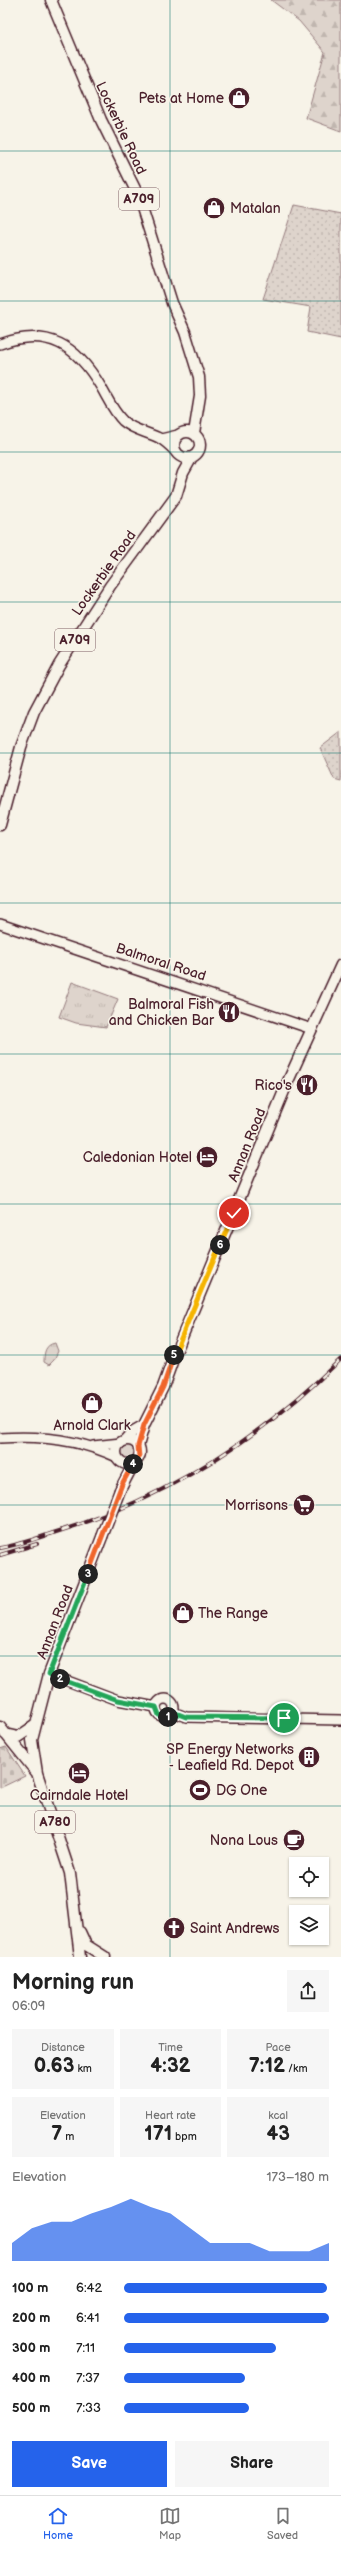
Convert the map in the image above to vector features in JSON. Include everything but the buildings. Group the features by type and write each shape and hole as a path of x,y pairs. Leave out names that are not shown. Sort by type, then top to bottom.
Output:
{"main road":[{"name":"Lockerbie Road","path":"50,0 101,120 138,195 163,277 185,332 199,378 200,396 198,406 186,433"},
{"name":"A709","path":"183,473 174,442 186,433 199,439 201,447 197,454 192,457"},
{"path":"177,453 185,458 192,457"},
{"name":"Lockerbie Road","path":"0,825 21,747 34,712 59,665 110,586 176,496 183,473 192,457"},
{"name":"Annan Road","path":"138,1446 144,1425 163,1387 180,1340 312,1029 341,965"},
{"name":"Annan Road","path":"122,1442 132,1432 144,1425"},
{"path":"132,1441 138,1446 140,1453 134,1463 126,1464 118,1459 117,1450 122,1442 132,1441"},
{"name":"Annan Road","path":"118,1459 121,1487"},
{"name":"Annan Road","path":"37,1773 32,1740 34,1726 49,1674 121,1487 134,1463"},
{"path":"2,1730 18,1737 34,1726"},
{"path":"2,1730 37,1773"},
{"name":"A780","path":"37,1773 70,1873 80,1957"},
{"path":"77,1923 86,1945 105,1957"},
{"path":"84,1957 89,1951 94,1950"}],"street":[{"path":"0,344 24,337 44,337 71,349 100,386 113,409 124,422 140,432 161,439 177,453"},
{"path":"161,439 186,433"},
{"name":"Balmoral Road","path":"0,924 312,1029"},
{"path":"0,1438 42,1438 94,1446 118,1459"},
{"path":"94,1446 111,1442 122,1442"},
{"path":"49,1674 118,1700 156,1707"},
{"path":"156,1707 161,1700 169,1700 174,1707 173,1712"},
{"path":"156,1707 159,1715 164,1717 173,1712"},
{"path":"173,1712 186,1717 341,1720"}],"green space":[{"path":"271,0 341,0 341,131 306,118 325,52 299,21"},
{"path":"294,205 341,214 341,339 307,332 311,307 263,299"},
{"path":"341,732 341,781 334,779 320,748"},
{"path":"72,982 118,999 106,1027 76,1023 59,1017"},
{"path":"55,1343 58,1351 54,1360 49,1365 44,1362 45,1352 49,1345"},
{"path":"128,1444 134,1446 136,1452 134,1458 128,1460 122,1458 120,1452 122,1446"},
{"path":"6,1747 25,1776 0,1788 0,1749"}],"railway":[{"path":"0,1548 26,1542 94,1519 171,1485 208,1464 277,1416 341,1359"},
{"path":"0,1555 37,1544"}],"place":[{"name":"Pets at Home","path":"239,98"},
{"name":"Matalan","path":"214,208"},
{"name":"Balmoral Fish and Chicken Bar","path":"229,1012"},
{"name":"Rico's","path":"307,1085"},
{"name":"Caledonian Hotel","path":"207,1157"},
{"name":"Arnold Clark","path":"92,1403"},
{"name":"Morrisons","path":"304,1505"},
{"name":"The Range","path":"183,1613"},
{"name":"SP Energy Networks - Leafield Rd. Depot","path":"309,1757"},
{"name":"Cairndale Hotel","path":"79,1773"},
{"name":"DG One","path":"200,1790"},
{"name":"Nona Lous","path":"294,1840"},
{"name":"Saint Andrews","path":"174,1928"}],"route":[{"path":"234,1213 155,1406 144,1425 138,1446 140,1449 139,1457 122,1484 49,1674 118,1700 156,1707 159,1715 164,1717 171,1715 173,1712 186,1717 284,1718"}]}
